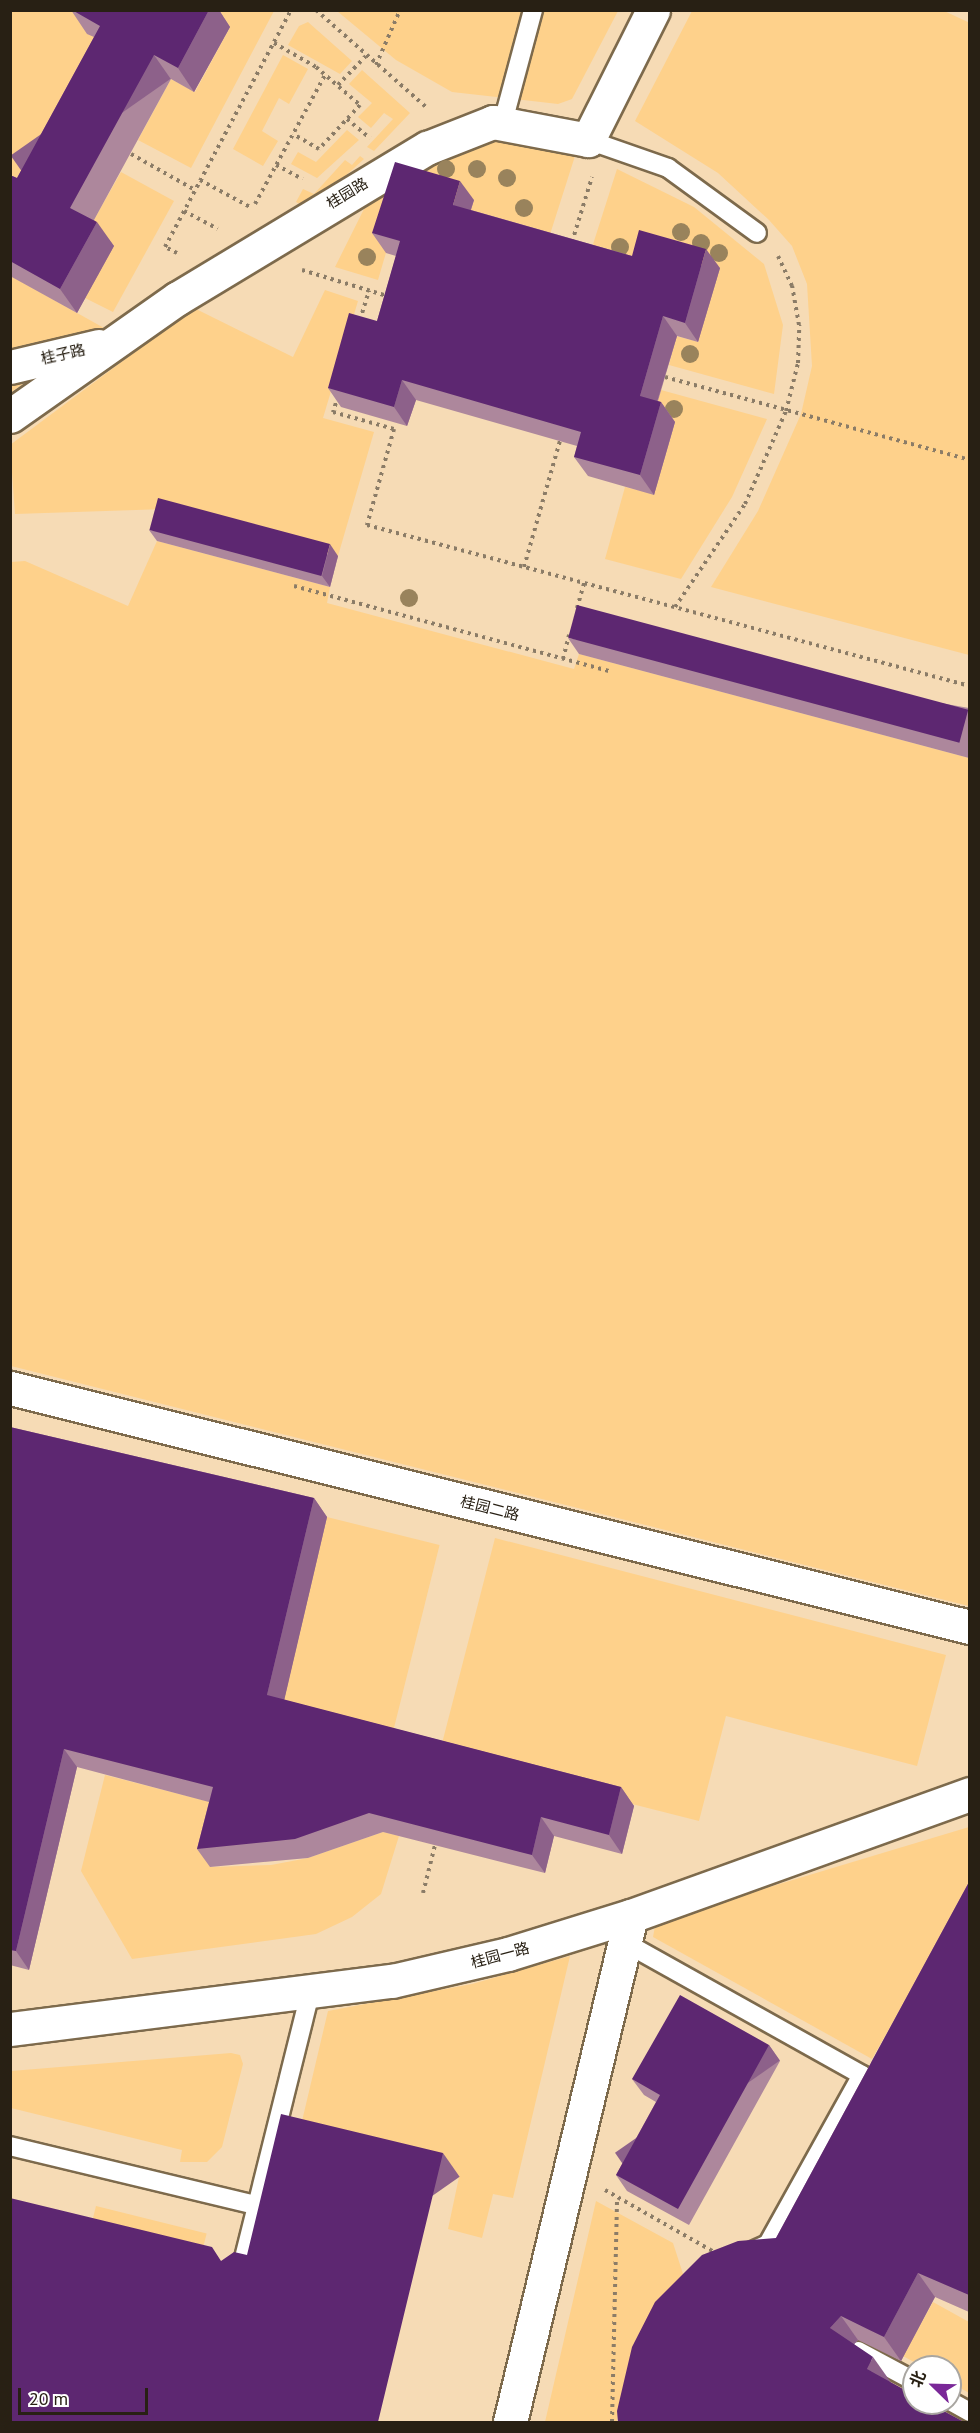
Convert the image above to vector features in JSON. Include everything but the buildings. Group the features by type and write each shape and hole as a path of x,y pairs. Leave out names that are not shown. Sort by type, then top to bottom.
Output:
{"street":[{"path":"595,142 653,10"},
{"name":"桂园路","path":"10,416 216,274 387,168 459,133 503,122 595,142"},
{"name":"桂子路","path":"10,367 116,342"},
{"name":"桂园二路","path":"10,1388 969,1627"},
{"name":"桂园一路","path":"10,2029 392,1981 627,1929 969,1794"},
{"path":"510,2422 627,1929"}],"lane":[{"path":"503,122 533,10"},
{"path":"595,142 688,179 756,233"},
{"path":"627,1929 862,2075 768,2244 729,2261"},
{"path":"240,2274 310,1993"},
{"path":"10,2146 256,2205"},
{"path":"858,2351 902,2375"}],"path":[{"path":"216,274 165,246 291,10"},
{"path":"316,10 376,65 459,133"},
{"path":"376,65 400,10"},
{"path":"274,43 325,75 360,105 320,149 293,134"},
{"path":"338,85 366,56"},
{"path":"246,219 325,75"},
{"path":"568,254 595,142"},
{"path":"130,154 195,190"},
{"path":"675,607 745,504 786,411 798,363 799,325 792,286 778,255 756,233"},
{"path":"296,268 391,297"},
{"path":"358,326 369,291"},
{"path":"665,377 969,460"},
{"path":"341,383 333,412 394,429 367,525 969,686"},
{"path":"524,567 560,441"},
{"path":"575,615 584,583"},
{"path":"294,586 612,672"},
{"path":"563,658 572,625"},
{"path":"423,1893 435,1845"},
{"path":"570,2171 729,2261"},
{"path":"612,2422 617,2198"}],"shaded area":[{"path":"942,10 970,23 969,655 711,587 758,511 801,414 812,366 807,284 792,246 769,220 718,173 635,121 692,11"},
{"path":"10,11 100,11 117,50 11,190"},
{"path":"11,11 969,11 969,2422 11,2422"},
{"path":"200,11 274,11 191,168 138,140 171,79 195,92 230,27"},
{"path":"337,11 618,11 572,99 558,104 452,92 396,60"},
{"path":"308,22 352,61 340,74 288,45 299,26"},
{"path":"283,55 308,69 289,104 279,98 262,131 278,141 263,166 233,149"},
{"path":"362,70 410,113 374,151 367,147 393,119 384,113 371,128 358,117 372,103 349,84"},
{"path":"347,130 359,140 317,178 291,164 298,152 316,162"},
{"path":"489,137 522,140 575,156 546,247 407,181 378,280 335,267 373,191"},
{"path":"360,156 364,159 309,209 296,202 303,189 314,194 345,160 352,165"},
{"path":"617,169 694,207 764,264 783,325 774,394 669,365 676,336 699,342 645,276 588,260"},
{"path":"121,172 174,201 113,312 85,298 87,232"},
{"path":"11,276 104,328 11,392"},
{"path":"325,290 358,301 323,418 374,432 338,556 166,509 15,514 10,445 194,308 293,357"},
{"path":"661,390 767,419 732,497 681,579 605,559 625,487 654,494 675,422 653,415"},
{"path":"157,541 330,587 327,603 574,669 579,654 969,758 969,1606 11,1366 11,562 25,561 128,606"},
{"path":"327,1517 440,1545 390,1742 278,1714"},
{"path":"495,1538 946,1655 917,1766 726,1716 699,1821 439,1755"},
{"path":"105,1775 226,1806 211,1867 271,1865 308,1858 383,1832 399,1836 381,1894 352,1917 316,1934 132,1959 81,1871"},
{"path":"969,1827 969,1888 872,2059 653,1937 656,1921"},
{"path":"570,1956 513,2198 493,2194 482,2238 448,2229 459,2177 298,2138 328,2011 472,1984"},
{"path":"231,2053 240,2055 243,2064 222,2147 207,2162 180,2162 182,2150 11,2108 11,2071"},
{"path":"596,2201 673,2243 685,2280 620,2402 617,2422 545,2422"},
{"path":"96,2206 207,2234 199,2265 88,2237"},
{"path":"933,2302 969,2322 969,2393 962,2389 962,2355 904,2355"}]}
